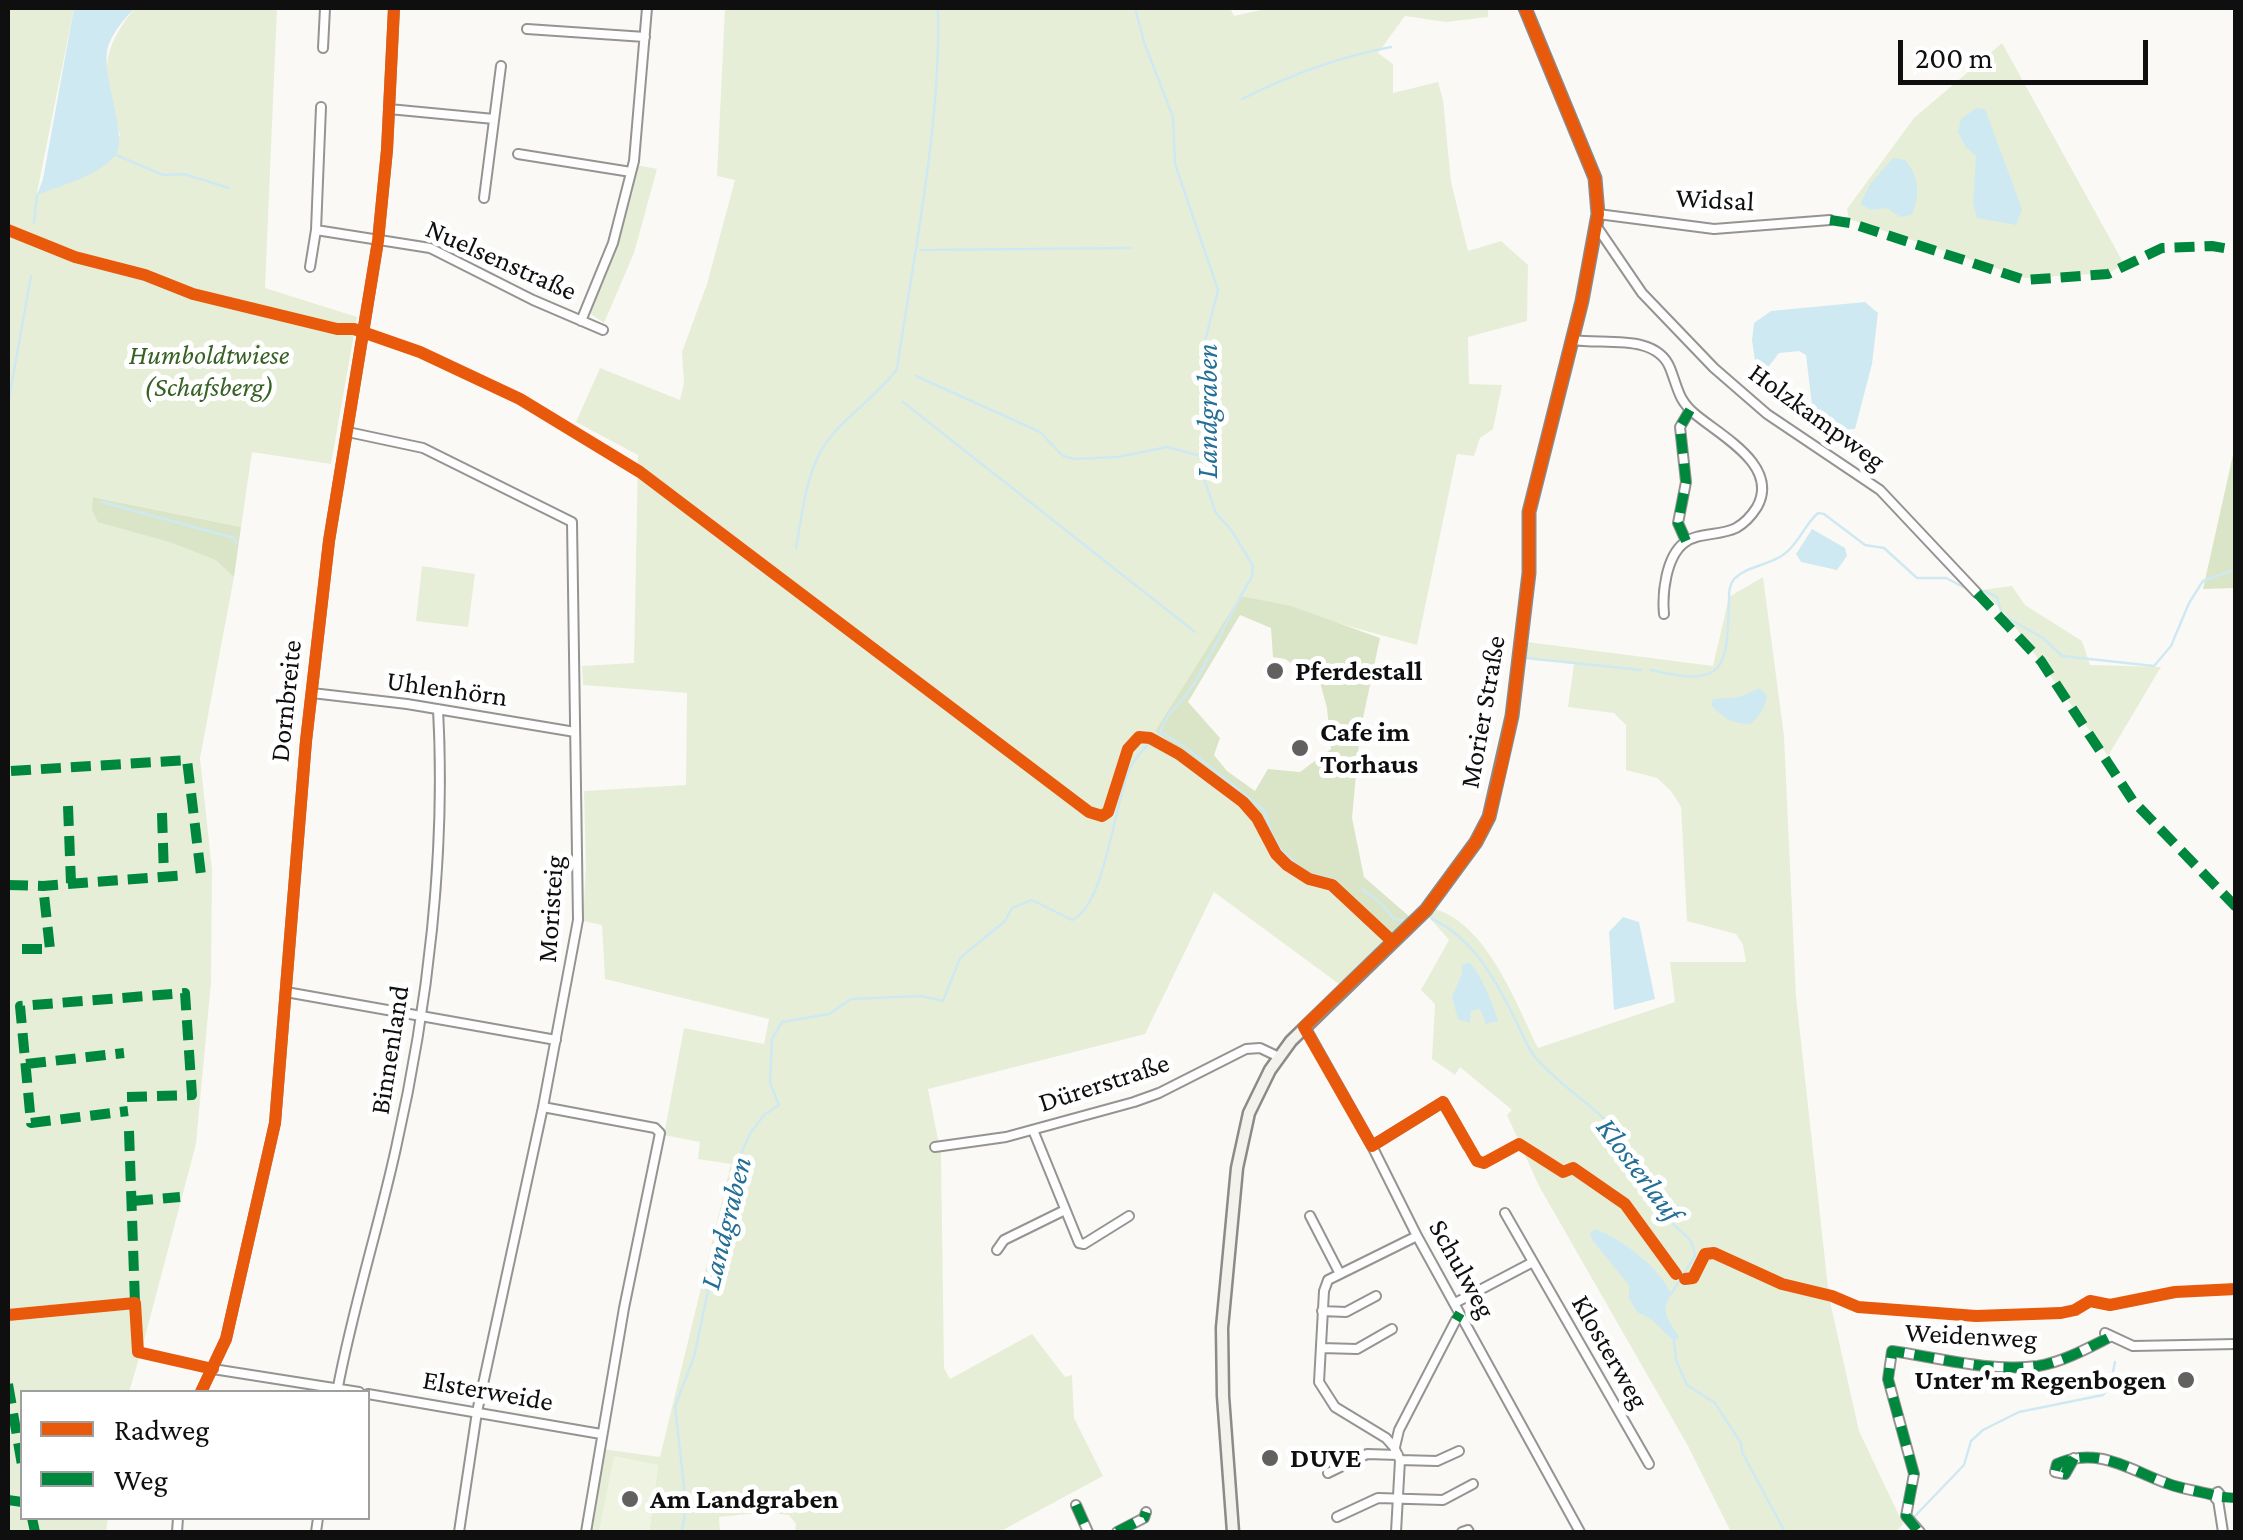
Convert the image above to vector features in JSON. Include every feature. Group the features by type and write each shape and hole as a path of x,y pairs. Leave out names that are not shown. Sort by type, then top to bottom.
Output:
{"main road":[{"name":"Morier Straße","path":"1233,1532 1222,1328 1243,1132 1255,1098 1279,1057 1304,1027 1426,910 1476,842 1489,817 1512,716 1529,573 1530,512 1573,340 1598,214 1595,178 1524,8"}],"street":[{"path":"323,48 325,8"},
{"name":"Dornbreite","path":"202,1390 229,1328 270,1151 293,875 330,541 378,240 394,8"},
{"path":"581,320 612,242 631,172 647,8"},
{"path":"528,28 645,37"},
{"path":"484,198 501,66"},
{"path":"310,268 316,230 321,107"},
{"path":"389,109 494,119"},
{"path":"518,154 631,172"},
{"name":"Widsal","path":"1598,214 1714,229 1830,220"},
{"name":"Holzkampweg","path":"1597,228 1642,293 1714,368 1767,414 1880,490 1977,593"},
{"path":"316,230 378,240"},
{"name":"Nuelsenstraße","path":"378,240 430,248 603,330"},
{"path":"1573,340 1638,344 1653,349 1667,361 1677,393 1690,410 1752,461 1760,474 1763,490 1754,512 1741,524 1686,541 1671,565 1662,598 1664,614"},
{"path":"1686,541 1678,519 1686,482 1680,427 1690,410"},
{"name":"Moristeig","path":"348,432 423,448 572,522 578,920 477,1412 459,1532"},
{"name":"Uhlenhörn","path":"312,693 438,708 575,732"},
{"name":"Binnenland","path":"338,1390 397,1145 418,1017 440,837 438,708"},
{"path":"286,992 556,1040"},
{"name":"Schulweg","path":"1304,1027 1580,1532"},
{"name":"Dürerstraße","path":"936,1147 1033,1130 1159,1093 1246,1049 1260,1048 1279,1057"},
{"path":"1372,1146 1443,1102 1468,1146"},
{"path":"542,1107 659,1130 586,1532"},
{"path":"1033,1130 1079,1243 1084,1244 1129,1216"},
{"path":"997,1250 1004,1240 1065,1210"},
{"name":"Klosterweg","path":"1505,1213 1649,1464"},
{"path":"1310,1216 1340,1274"},
{"path":"1397,1454 1386,1438 1335,1407 1319,1382 1322,1311 1328,1280 1416,1236"},
{"path":"1455,1303 1533,1262"},
{"path":"1322,1311 1346,1312 1376,1296"},
{"path":"1396,1532 1399,1430 1456,1320"},
{"path":"1321,1348 1357,1348 1392,1329"},
{"name":"Weidenweg","path":"1920,1532 1906,1516 1914,1474 1888,1379 1892,1350 1995,1366 2040,1366 2067,1358 2107,1335 2134,1346 2236,1344"},
{"path":"213,1368 333,1390"},
{"name":"Elsterweide","path":"370,1394 602,1434"},
{"path":"1328,1473 1367,1454 1437,1461 1459,1451"},
{"path":"2074,1458 2087,1455 2112,1460 2170,1485 2236,1498"},
{"path":"1337,1517 1372,1500 1443,1500 1473,1484"},
{"path":"2218,1497 2223,1532"},
{"path":"1076,1506 1084,1531"},
{"path":"1117,1532 1144,1518 1146,1512"}],"green space":[{"name":"Humboldtwiese (Schafsberg)","path":"8,8 74,8 37,193 120,135 107,68 114,40 135,8 277,8 265,288 357,317 331,464 252,452 241,527 94,497 169,542 217,560 234,577 200,758 212,870 211,982 196,1144 142,1348 140,1300 18,1313 20,1317 133,1306 136,1354 140,1355 130,1390 20,1390 20,1520 108,1520 106,1532 8,1532"},
{"path":"725,8 1230,8 1234,16 1269,8 1488,8 1488,17 1446,22 1405,16 1378,53 1393,64 1393,93 1438,82 1451,182 1468,251 1501,241 1528,265 1527,321 1468,337 1469,384 1502,385 1493,429 1480,438 1474,456 1457,454 1417,645 1240,596 1155,731 1246,799 1274,845 1387,940 1339,984 1214,892 1145,1034 928,1089 941,1154 944,1368 950,1379 1032,1334 1065,1377 1072,1375 1074,1418 1103,1476 999,1532 795,1532 796,1524 789,1515 767,1512 719,1517 720,1532 649,1532 658,1465 615,1457 599,1532 589,1532 602,1449 660,1457 731,1164 698,1159 700,1142 664,1135 684,1028 764,1044 769,1019 605,979 602,925 583,921 584,791 686,785 687,693 583,685 582,666 634,663 638,455 576,422 600,368 680,400 684,383 682,352 707,284 735,180 717,176"},
{"path":"2002,43 2124,264 2109,273 2025,278 1849,219 1847,209 1914,118"},
{"path":"636,165 657,169 634,253 604,323 588,312 615,246"},
{"path":"2235,446 2235,588 2203,589"},
{"path":"93,497 241,527 234,577 216,560 98,522 92,510"},
{"path":"422,566 475,574 468,627 416,621"},
{"path":"1763,577 1784,736 1796,996 1829,1297 1859,1431 1903,1524 1896,1532 1731,1532 1688,1446 1539,1186 1507,1115 1512,1110 1460,1067 1455,1075 1432,1059 1435,1004 1421,990 1449,940 1428,916 1434,909 1453,917 1484,947 1510,989 1538,1048 1675,1002 1670,962 1746,962 1736,934 1687,921 1681,807 1657,778 1626,770 1626,725 1614,713 1568,707 1574,664 1526,658 1527,642 1713,666 1729,597"},
{"path":"2012,586 2025,605 2082,641 2090,665 2161,667 2108,756 2008,617 1982,590"},
{"path":"1240,596 1291,606 1380,638 1360,732 1352,818 1364,877 1411,918 1387,940 1274,845 1246,799 1155,731","holes":["1240,615 1271,628 1273,657 1285,659 1320,682 1331,749 1300,772 1268,769 1255,791 1227,771 1214,755 1220,738 1188,702"]},
{"name":"Am Landgraben","path":"614,1456 658,1465 649,1532 599,1532"}],"water":[{"path":"74,8 135,8 108,47 119,147 115,156 98,170 37,195 43,179"},
{"path":"1976,108 1985,109 2022,209 2016,225 1977,218 1973,203 1976,156 1958,132 1961,119"},
{"path":"1893,158 1905,160 1916,180 1912,215 1900,217 1887,208 1871,210 1860,204 1871,183"},
{"path":"1865,302 1878,313 1872,364 1855,429 1837,430 1813,414 1806,355 1799,351 1779,353 1763,374 1756,368 1754,323 1771,311"},
{"path":"1812,529 1845,548 1847,556 1837,570 1801,562 1796,554"},
{"path":"1760,688 1766,700 1750,724 1728,719 1711,705 1713,699 1739,697"},
{"path":"1623,917 1639,922 1655,999 1614,1010 1609,932"},
{"path":"1469,962 1483,982 1498,1021 1486,1024 1480,1009 1471,1011 1470,1023 1458,1019 1452,997 1462,965"},
{"path":"1595,1229 1617,1239 1659,1275 1671,1295 1666,1311 1679,1337 1674,1341 1651,1319 1637,1312 1629,1298 1629,1285 1593,1241 1590,1234"}],"waterway":[{"path":"796,548 808,485 822,449 897,369 931,143 938,8"},
{"name":"Landgraben","path":"1135,8 1173,117 1175,164 1218,290 1204,345 1208,378 1203,476 1216,513 1253,566 1252,577 1206,663 1161,730"},
{"path":"1242,99 1315,68 1391,47"},
{"path":"116,155 163,175 184,174 229,188"},
{"path":"34,223 37,195"},
{"path":"921,250 1130,248"},
{"path":"8,404 31,276"},
{"path":"916,376 1040,432 1063,456 1118,457 1167,447 1204,457"},
{"path":"903,402 1195,632"},
{"path":"102,502 234,538 236,543"},
{"path":"1651,670 1695,676 1717,668 1727,643 1732,581 1745,571 1783,555 1818,513 1865,545 1884,548 1917,578 1946,578 1971,591"},
{"path":"1984,591 1997,597 2002,615 2043,638 2062,656 2154,666 2171,646 2203,581 2236,569"},
{"path":"1526,658 1641,670"},
{"name":"Landgraben","path":"682,1532 686,1505 675,1406 694,1357 740,1156 751,1132 764,1115 779,1105 770,1083 772,1039 782,1022 829,1014 851,999 921,996 943,1001 960,958 1005,921 1012,908 1032,900 1072,920 1084,911 1101,874 1130,768 1161,732 1264,810 1281,849 1304,872 1335,880"},
{"path":"1362,889 1394,919 1403,920"},
{"name":"Klosterlauf","path":"1432,919 1471,948 1499,988 1535,1057 1620,1135 1663,1210 1688,1238 1695,1256 1671,1294"},
{"name":"Klosterlauf","path":"1674,1341 1676,1360 1687,1385 1715,1403 1741,1443 1742,1452 1785,1532"},
{"path":"1915,1516 1964,1465 1971,1441 1983,1430 2019,1412 2103,1395 2110,1386 2115,1362"}],"marked path":[{"path":"1830,220 1850,223 2025,280 2108,274 2162,248 2212,246 2236,250"},
{"path":"1686,541 1678,523 1686,482 1680,427 1690,410"},
{"path":"1977,593 2041,661 2133,801 2236,907"},
{"path":"11,771 187,760 201,875"},
{"path":"68,806 71,883"},
{"path":"162,813 164,876"},
{"path":"8,885 187,875"},
{"path":"22,949 50,949 43,886"},
{"path":"127,1097 192,1095 185,993 20,1006 31,1123 128,1111"},
{"path":"26,1064 124,1053"},
{"path":"129,1131 135,1303"},
{"path":"133,1201 180,1197"},
{"path":"1456,1320 1460,1313"},
{"path":"1917,1530 1906,1516 1914,1474 1888,1379 1892,1351 2002,1367 2038,1366 2110,1337"},
{"path":"8,1384 20,1453"},
{"path":"2074,1458 2065,1474 2055,1472 2057,1464 2072,1459 2086,1457 2099,1458 2172,1485 2213,1495"},
{"path":"2222,1497 2236,1498"},
{"path":"8,1500 20,1502"},
{"path":"1076,1505 1088,1532"},
{"path":"1117,1532 1144,1518 1146,1512"},
{"path":"32,1520 35,1532"}],"cycle path":[{"path":"202,1390 226,1339 275,1123 306,741 329,541 378,241 394,8"},
{"path":"1525,8 1595,178 1598,214 1582,301 1529,512 1529,573 1512,716 1502,763 1489,817 1476,842 1426,910 1304,1027 1372,1146 1443,1102 1477,1161 1484,1163 1519,1144 1563,1172 1573,1168 1625,1204 1676,1274"},
{"path":"8,230 75,257 145,275 193,294 337,329 354,329 420,352 520,399 640,472 1089,812 1102,816 1108,812 1128,749 1139,737 1150,738 1179,754 1243,802 1287,865 1309,879 1332,885 1393,942"},
{"path":"1685,1279 1693,1278 1705,1254 1714,1253 1782,1284 1858,1307 1976,1316 2061,1313 2090,1301 2110,1305 2175,1292 2236,1289"},
{"path":"8,1315 135,1303 138,1352 213,1369"}],"place":[{"name":"Pferdestall","path":"1275,671"},
{"name":"Cafe im Torhaus","path":"1300,748"},
{"name":"Unter'm Regenbogen","path":"2186,1380"},
{"name":"DUVE","path":"1270,1458"},
{"name":"Am Landgraben","path":"630,1499"}]}
